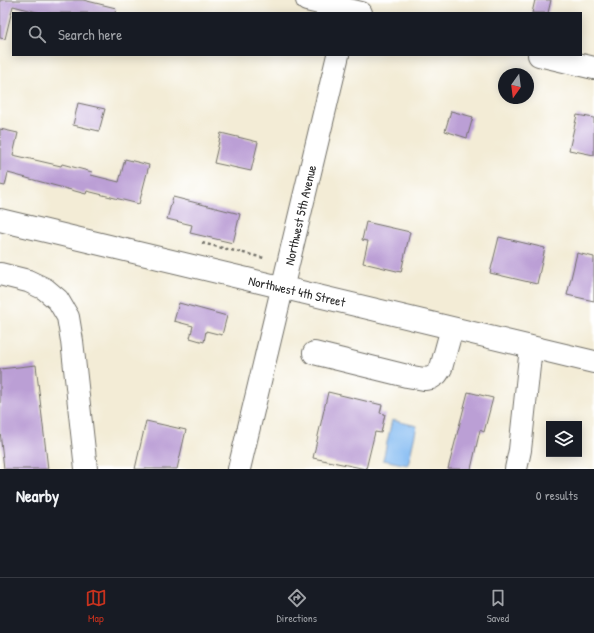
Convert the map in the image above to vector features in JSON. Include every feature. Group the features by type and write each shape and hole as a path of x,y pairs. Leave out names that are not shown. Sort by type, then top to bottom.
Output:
{"street":[{"path":"307,0 352,9"},
{"name":"Northwest 5th Avenue","path":"239,469 338,56"},
{"path":"543,56 594,68"},
{"name":"Northwest 4th Street","path":"0,220 594,362"},
{"path":"0,274 28,281 45,289 58,300 68,317 74,352 86,469"},
{"path":"314,353 407,376 424,379 430,378 437,374 442,368 452,328"},
{"path":"516,469 520,450 531,347"}],"path":[{"path":"202,243 264,258"}],"water":[{"path":"392,420 417,426 408,465 383,460"}],"building":[{"path":"0,0 83,0 116,8 115,12 37,12 13,6 5,39 0,38"},
{"path":"535,0 551,0 548,12 532,12"},
{"path":"78,103 105,109 99,131 73,125"},
{"path":"451,111 473,117 467,138 445,131"},
{"path":"577,115 594,118 594,155 569,150"},
{"path":"0,129 18,133 13,155 61,166 62,164 92,172 91,175 119,182 125,159 149,165 139,204 87,191 86,194 8,173 5,186 0,185"},
{"path":"221,133 258,142 251,171 214,163"},
{"path":"173,197 240,214 233,243 190,233 192,225 167,219"},
{"path":"366,222 410,232 401,272 363,263 368,241 362,240"},
{"path":"499,237 545,248 537,284 490,273"},
{"path":"577,253 594,257 594,301 567,295"},
{"path":"179,303 227,316 222,335 206,331 204,342 190,338 193,326 174,321"},
{"path":"36,365 48,469 4,469 0,432 0,369"},
{"path":"328,392 382,405 380,413 385,414 381,433 375,432 366,469 313,458"},
{"path":"468,392 493,398 484,432 480,430 471,469 448,469"},
{"path":"146,421 186,430 177,469 135,469"}]}
